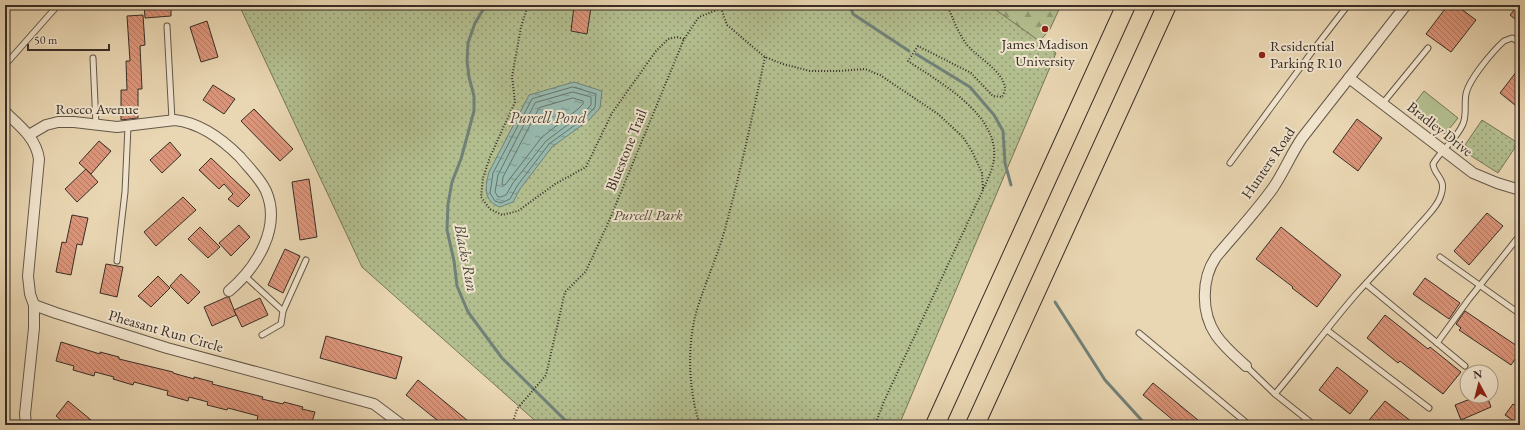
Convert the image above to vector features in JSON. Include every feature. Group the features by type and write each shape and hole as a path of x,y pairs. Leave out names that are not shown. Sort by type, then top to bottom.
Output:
{"highway":[{"path":"935,425 1126,5"},
{"path":"975,425 1167,5"}],"street":[{"name":"Hunters Road","path":"1246,366 1217,337 1209,322 1205,297 1206,280 1210,269 1216,257 1273,188 1293,150 1406,5"},
{"name":"Bradley Drive","path":"1349,78 1473,173 1497,183 1520,190"},
{"path":"5,112 29,135 36,146 39,159 28,276 30,294 34,305 34,328 25,414 26,425"},
{"name":"Rocco Avenue","path":"29,135 43,126 53,123 74,122 114,127 172,120 189,123 205,130 223,141 254,173 266,190 270,212 268,232 259,255 245,276 229,291"},
{"name":"Pheasant Run Circle","path":"34,305 167,348 374,404 402,425"}],"lane":[{"path":"5,65 58,5"},
{"path":"1230,163 1348,5"},
{"path":"167,26 172,120"},
{"path":"1275,394 1366,284 1426,217 1440,198 1443,189 1442,181 1433,167 1434,163 1463,125 1466,111 1466,94 1475,76 1504,40 1512,38 1520,42"},
{"path":"1382,103 1428,48"},
{"path":"93,58 96,125"},
{"path":"117,261 125,192 128,126"},
{"path":"1437,343 1520,235"},
{"path":"1440,257 1520,314"},
{"path":"262,335 281,324 283,311 306,260"},
{"path":"245,276 283,311"},
{"path":"1366,284 1463,364"},
{"path":"1327,330 1429,408"},
{"path":"1139,333 1250,425"},
{"path":"1246,366 1275,394 1314,425"}],"path":[{"path":"528,5 521,27 512,77 515,102 490,157 483,178 481,197 490,209 502,215 518,211 555,184 586,167 612,113 656,51 668,39 677,37 684,39"},
{"name":"Bluestone Trail","path":"512,425 517,409 546,375 565,292 586,271 609,220 684,39 700,16 730,5"},
{"path":"876,425 885,399 983,190 994,163 994,149 991,135 964,99 908,61 918,46 971,73 993,96 1002,97 1005,90 1004,83 999,74 966,44 958,32 948,5"},
{"path":"721,8 727,24 766,57 782,64 810,70 839,71 864,69 880,75 938,114 963,137 973,152 982,173 983,190"},
{"path":"700,425 697,417 690,374 695,318 723,237 766,57"}],"green space":[{"name":"Purcell Park","path":"239,5 989,5 1056,53 899,425 540,425 362,267"},
{"name":"James Madison University","path":"975,5 1061,5 1050,29 1034,48"},
{"path":"1424,91 1458,118 1445,134 1411,108"},
{"path":"1482,120 1518,143 1498,173 1465,152 1468,147 1465,145"}],"water":[{"name":"Purcell Pond","path":"574,82 602,91 600,108 589,120 552,147 520,189 513,202 500,207 494,204 488,197 486,188 489,172 529,95"}],"building":[{"path":"144,5 171,5 171,16 145,18"},
{"path":"1448,5 1456,5 1476,20 1451,52 1426,34"},
{"path":"1518,5 1520,5 1520,23 1510,15"},
{"path":"574,6 591,7 587,34 571,31"},
{"path":"143,15 145,45 140,46 142,89 138,89 138,118 121,120 121,90 127,90 126,61 130,61 127,16"},
{"path":"207,21 218,57 201,62 190,27"},
{"path":"1520,67 1520,109 1500,93"},
{"path":"213,85 235,99 224,114 203,100"},
{"path":"254,109 293,149 280,161 241,121"},
{"path":"1357,119 1382,138 1358,171 1333,152"},
{"path":"99,141 111,151 91,174 79,163"},
{"path":"170,142 181,155 162,173 150,160"},
{"path":"211,158 250,195 238,207 228,199 233,194 224,184 219,189 199,170"},
{"path":"86,169 98,182 77,202 65,189"},
{"path":"309,179 317,237 300,240 292,182"},
{"path":"183,197 196,210 156,246 144,232"},
{"path":"1487,213 1503,226 1469,265 1454,251"},
{"path":"72,215 88,218 82,245 77,244 71,275 56,272 62,242 66,243"},
{"path":"239,225 250,237 231,256 219,243"},
{"path":"200,227 220,247 208,258 188,239"},
{"path":"1281,227 1341,275 1317,307 1256,259"},
{"path":"285,249 300,256 283,293 268,285"},
{"path":"106,264 123,267 117,297 100,293"},
{"path":"181,274 200,292 188,304 170,286"},
{"path":"158,276 170,288 151,307 138,296"},
{"path":"1425,278 1460,303 1449,319 1413,294"},
{"path":"229,297 236,315 212,326 204,307"},
{"path":"260,298 268,315 242,327 234,310"},
{"path":"1465,311 1520,348 1520,352 1511,365 1459,330 1461,328 1456,324"},
{"path":"1385,315 1428,349 1430,347 1459,370 1459,374 1443,394 1400,361 1398,363 1367,338"},
{"path":"326,336 402,357 396,379 320,358"},
{"path":"61,342 194,379 194,377 213,382 212,384 263,397 262,399 283,404 284,402 315,412 311,425 290,425 278,422 278,425 274,425 257,420 258,416 228,408 227,410 207,405 208,402 189,397 188,401 167,395 168,391 134,382 133,385 113,379 114,377 95,372 94,376 73,370 74,366 56,361"},
{"path":"1337,367 1368,391 1350,414 1319,390"},
{"path":"418,380 473,425 443,425 406,395"},
{"path":"1153,383 1204,425 1179,425 1143,395"},
{"path":"68,401 97,425 67,425 56,416"},
{"path":"1385,401 1416,425 1365,425"},
{"path":"1459,403 1490,404 1491,407 1461,420 1455,405"},
{"path":"1513,404 1520,409 1520,425 1505,415"}],"waterway":[{"name":"Blacks Run","path":"486,5 475,23 468,43 467,61 474,96 474,111 461,159 452,182 448,204 447,230 454,261 457,286 468,312 502,358 565,420 581,425"},
{"path":"850,5 853,14 909,51"},
{"path":"916,54 970,87 994,115 1003,131 1005,163 1011,185"},
{"path":"1055,302 1105,380 1146,425"}],"place":[{"name":"James Madison University","path":"1045,29"},
{"name":"Residential Parking R10","path":"1262,55"}]}
